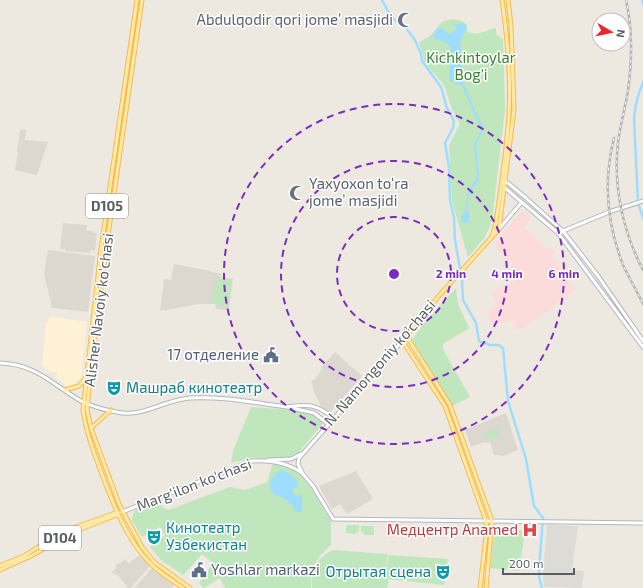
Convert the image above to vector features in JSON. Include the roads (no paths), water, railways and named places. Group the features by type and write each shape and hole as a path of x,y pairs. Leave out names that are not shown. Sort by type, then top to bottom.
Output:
{"main road":[{"name":"Alisher Navoiy ko'chasi","path":"83,402 104,226 137,0"},
{"name":"Alisher Navoiy ko'chasi","path":"142,0 106,249 87,404 91,428 122,512 148,558 183,587"},
{"path":"499,229 505,188 504,182 510,91 502,0"},
{"path":"492,239 504,182 514,109 511,26 508,0"},
{"path":"504,182 526,198 563,232 594,271 643,341"},
{"path":"505,188 560,234 643,347"},
{"path":"560,234 631,204 643,201"},
{"path":"499,229 522,202"},
{"name":"N. Namongoniy ko'chasi","path":"302,453 404,339 438,297 478,252 492,239 499,229"},
{"path":"409,333 409,340 450,405 492,521 486,588"},
{"path":"409,340 404,339 405,345 445,406 486,521 487,528 480,588"},
{"path":"0,363 22,366 48,378 87,404 125,413 136,413 178,399 211,398 287,407 314,413 328,424"},
{"path":"65,390 79,386 86,377"},
{"name":"D105","path":"83,402 88,435 118,514 136,545 163,574 183,587"},
{"path":"287,407 304,405 313,406 322,409 333,418"},
{"path":"91,428 111,410"},
{"path":"302,453 298,461 303,474 313,486 332,519 643,523"},
{"path":"267,461 273,459 295,458 302,453"},
{"path":"286,465 290,463 287,459"},
{"name":"Marg'ilon ko'chasi","path":"122,512 238,465 252,461 267,461"},
{"path":"267,461 286,465 303,474"},
{"name":"D104","path":"0,570 33,555 66,535 122,512"},
{"name":"D104","path":"0,566 24,556 58,535 71,529 118,514"}],"water":[{"path":"461,23 466,24 467,27 460,42 463,82 484,129 476,145 479,176 478,182 469,193 467,210 470,216 469,222 464,223 461,221 461,216 465,212 468,191 476,180 477,176 474,144 482,129 462,86 451,81 449,71 451,50 443,41 435,39 433,36 437,29 443,28 447,33 451,34 456,28 455,25"},
{"path":"281,470 292,476 299,485 293,489 293,494 298,496 302,494 302,512 297,512 287,501 271,491 271,481"}],"waterway":[{"path":"382,0 391,17 406,28 415,40 421,54 422,61 441,87 447,108 454,121 453,128 445,143 449,167 450,200 454,218 455,240 462,280 463,300 476,323 479,341 490,345 498,345 503,348 508,401 526,459 534,506 543,518 539,569 539,577 542,588"},
{"path":"642,0 643,4"},
{"path":"643,82 637,100 634,119 638,203 643,218"}],"railway":[{"path":"626,0 631,34 631,57 628,91 618,143 618,192 630,240 643,270"},
{"path":"614,138 608,186 610,218 613,234 623,265 643,304"}],"place":[{"name":"Abdulqodir qori jome’ masjidi","path":"405,20"},
{"name":"Yaxyoxon to‘ra jome’ masjidi","path":"297,193"},
{"name":"17 отделение","path":"271,355"},
{"name":"Машраб кинотеатр","path":"114,388"},
{"name":"Медцентр Anamed","path":"530,530"},
{"name":"Кинотеатр Узбекистан","path":"154,537"},
{"name":"Yoshlar markazi","path":"199,570"},
{"name":"Отрытая сцена","path":"443,572"}],"park label":[{"name":"Kichkintoylar Bog'i","path":"471,66"}]}
